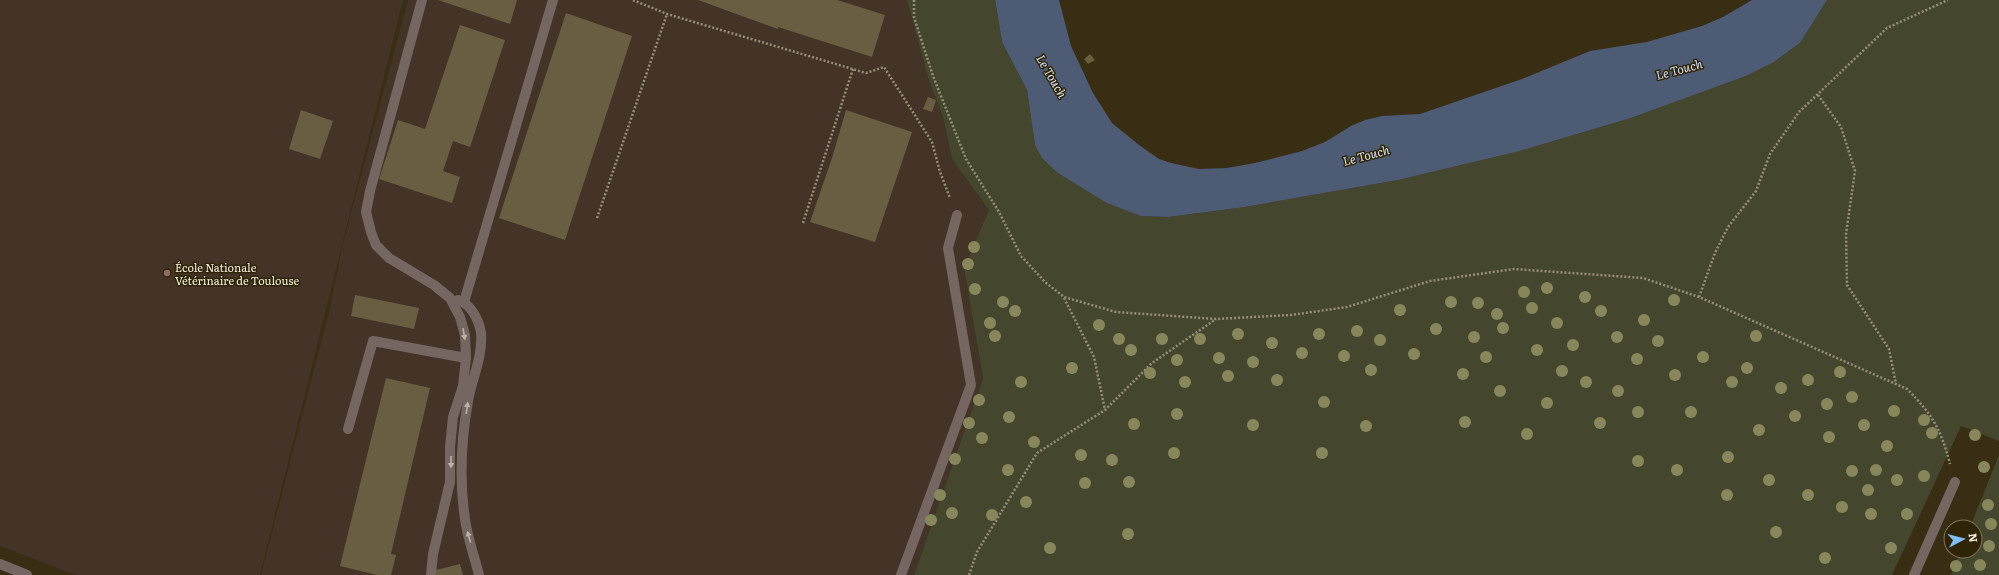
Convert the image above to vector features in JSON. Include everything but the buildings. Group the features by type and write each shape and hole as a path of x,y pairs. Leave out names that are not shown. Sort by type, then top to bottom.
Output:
{"street":[{"path":"422,0 370,191 366,212 376,245 389,258 434,285 450,298 460,317 464,335 466,358 463,386 452,429 450,482 433,554 431,575"},
{"path":"464,302 553,0"},
{"path":"901,575 971,385 948,248 957,215"},
{"path":"450,298 464,302 478,320 481,332 481,345 466,414 462,464 466,525 480,575"},
{"path":"348,429 372,341 466,358"},
{"path":"1914,575 1955,482"},
{"path":"0,564 27,575"}],"path":[{"path":"633,0 667,14 853,70 866,73 884,67 932,142 940,172 957,215"},
{"path":"914,0 914,17 933,76 966,159 999,212 1021,256 1045,282 1064,297 1116,312 1216,319 1291,315 1347,307 1430,281 1514,269 1643,278 1699,297 1907,389 1927,409 1944,439 1955,482"},
{"path":"1699,297 1728,226 1756,191 1770,154 1800,112 1888,28 1948,0"},
{"path":"597,218 667,14"},
{"path":"803,223 853,70"},
{"path":"1818,95 1841,127 1855,170 1846,234 1847,286 1889,349 1896,384"},
{"path":"1064,297 1094,357 1105,410"},
{"path":"969,575 977,552 1037,453 1105,410 1152,363 1216,319"}],"shaded area":[{"name":"École Nationale Vétérinaire de Toulouse","path":"0,0 403,0 260,575 76,575 0,546"},
{"path":"408,0 907,0 928,78 943,117 952,159 989,210 964,268 983,378 914,575 261,575 329,312 343,243"}],"green space":[{"path":"907,0 995,0 1002,42 1027,90 1035,145 1141,216 1168,217 1245,207 1398,180 1516,152 1631,118 1746,76 1774,62 1800,43 1827,0 1999,0 1999,441 1961,426 1892,575 914,575 983,378 964,268 989,210 952,159 943,117 928,78"},
{"path":"1999,455 1999,575 1951,575 1957,559 1983,559 1983,519 1973,519"}],"water":[{"name":"Le Touch","path":"995,0 1059,0 1071,46 1093,93 1112,123 1159,159 1199,169 1227,168 1255,163 1302,151 1325,142 1351,126 1365,120 1382,116 1420,114 1522,79 1590,51 1647,42 1702,26 1723,17 1752,0 1827,0 1800,43 1774,62 1746,76 1631,118 1516,152 1398,180 1245,207 1168,217 1141,216 1107,203 1058,173 1042,158 1035,145 1027,90 1002,42"}],"place":[{"name":"École Nationale Vétérinaire de Toulouse","path":"167,273"}]}
